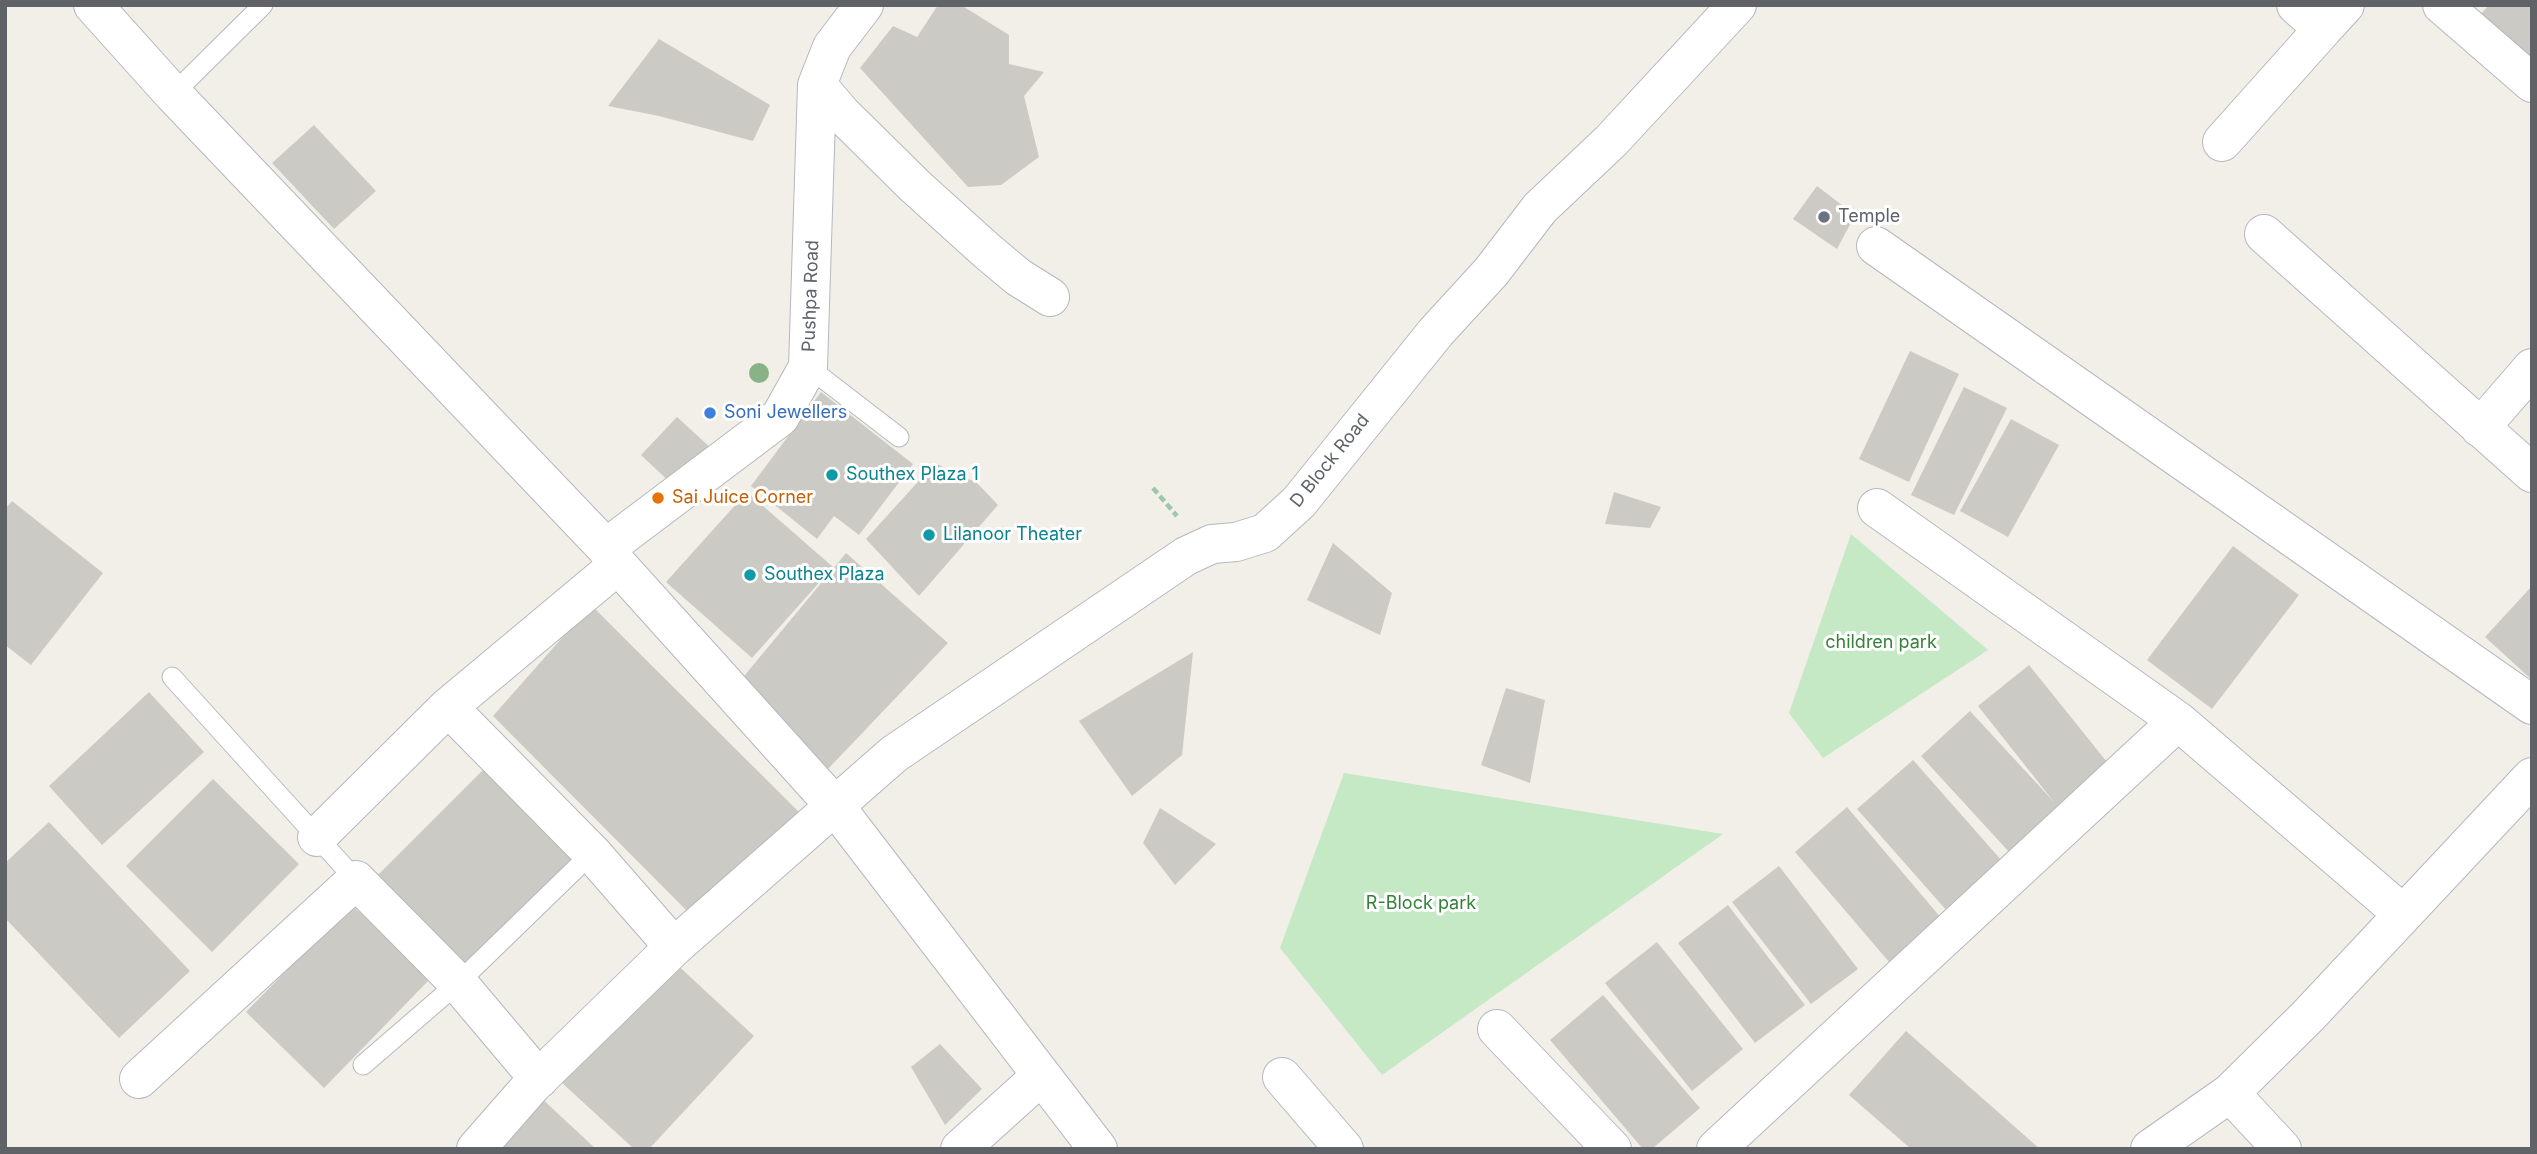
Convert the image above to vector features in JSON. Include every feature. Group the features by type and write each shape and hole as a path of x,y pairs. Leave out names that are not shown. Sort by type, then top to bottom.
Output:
{"street":[{"path":"93,5 173,94 612,556 835,806 1098,1149"},
{"name":"Pushpa Road","path":"317,837 448,707 612,556 780,417 808,367 817,85 832,47 864,5"},
{"name":"D Block Road","path":"476,1149 539,1079 674,947 894,754 1186,556 1212,544 1236,542 1265,533 1299,502 1436,332 1491,272 1539,208 1631,121 1737,5"},
{"path":"2442,5 2532,83"},
{"path":"2222,142 2321,13"},
{"path":"817,85 851,123 977,242 1018,277 1050,297"},
{"path":"2264,234 2532,474"},
{"path":"1877,246 2532,705"},
{"path":"2480,428 2532,368"},
{"path":"1877,508 2178,721 2403,914"},
{"path":"448,707 592,853 674,947"},
{"path":"1716,1149 2178,721"},
{"path":"2150,1149 2230,1093 2308,1016 2532,777"},
{"path":"139,1079 356,880 458,983 539,1079"},
{"path":"1497,1029 1612,1149"},
{"path":"960,1149 1041,1076"},
{"path":"1282,1077 1344,1149"},
{"path":"2230,1093 2282,1149"}],"lane":[{"path":"173,94 263,5"},
{"path":"808,367 899,436"},
{"path":"172,677 356,880"},
{"path":"363,1065 458,983 592,853"}],"green space":[{"name":"children park","path":"1851,534 1988,650 1823,758 1789,713"},
{"name":"R-Block park","path":"1344,773 1723,834 1382,1075 1280,948"}],"building":[{"path":"938,5 961,5 1009,35 1009,64 1044,72 1024,96 1039,157 1001,185 968,187 860,68 893,26 917,37"},
{"path":"2489,5 2532,5 2532,62 2478,17"},
{"path":"659,39 770,105 753,141 659,116 608,106"},
{"path":"314,125 376,191 334,229 272,163"},
{"name":"Temple","path":"1817,186 1855,215 1837,249 1793,219"},
{"path":"1910,351 1959,374 1909,482 1859,459"},
{"path":"1964,387 2007,408 1954,515 1911,495"},
{"name":"Southex Plaza 1","path":"821,392 913,464 859,535 834,516 817,539 751,486"},
{"path":"677,417 712,449 676,488 641,455"},
{"path":"2011,419 2059,445 2008,537 1960,511"},
{"path":"935,463 977,483 998,505 919,596 866,539"},
{"name":"Southex Plaza","path":"747,492 833,567 752,658 666,582"},
{"path":"1614,492 1661,507 1650,528 1605,524"},
{"path":"12,501 103,573 31,665 5,645 5,509"},
{"path":"1333,543 1392,593 1380,635 1307,600"},
{"path":"2233,546 2299,595 2212,709 2147,660"},
{"path":"846,553 948,643 828,769 740,681"},
{"path":"2532,586 2532,680 2485,637"},
{"path":"591,605 799,812 687,911 493,716"},
{"path":"1193,652 1182,755 1132,796 1079,721"},
{"path":"2029,665 2111,767 2010,853 1921,756 1970,711 2054,802 1978,706"},
{"path":"1506,688 1545,700 1530,783 1481,765"},
{"path":"149,692 204,752 102,845 49,786"},
{"path":"1913,760 2003,862 1947,911 1857,809"},
{"path":"484,769 574,858 465,967 375,878"},
{"path":"213,779 299,864 212,952 126,866"},
{"path":"1847,807 1942,919 1890,963 1795,852"},
{"path":"1160,808 1216,844 1175,885 1143,843"},
{"path":"49,822 190,971 119,1038 5,918 5,863"},
{"path":"1779,866 1858,969 1811,1004 1732,902"},
{"path":"351,904 429,980 324,1088 246,1012"},
{"path":"1728,905 1805,1005 1755,1043 1678,943"},
{"path":"1657,942 1743,1049 1692,1091 1605,983"},
{"path":"672,960 754,1036 649,1149 634,1149 560,1081"},
{"path":"1603,995 1700,1108 1652,1149 1643,1149 1550,1040"},
{"path":"1906,1031 2040,1149 1911,1149 1849,1095"},
{"path":"940,1044 982,1089 945,1125 911,1067"},
{"path":"539,1096 596,1149 490,1149"}],"place":[{"name":"Temple","path":"1824,217"},
{"name":"Soni Jewellers","path":"710,413"},
{"name":"Southex Plaza 1","path":"832,475"},
{"name":"Sai Juice Corner","path":"658,498"},
{"name":"Lilanoor Theater","path":"929,535"},
{"name":"Southex Plaza","path":"750,575"}]}
